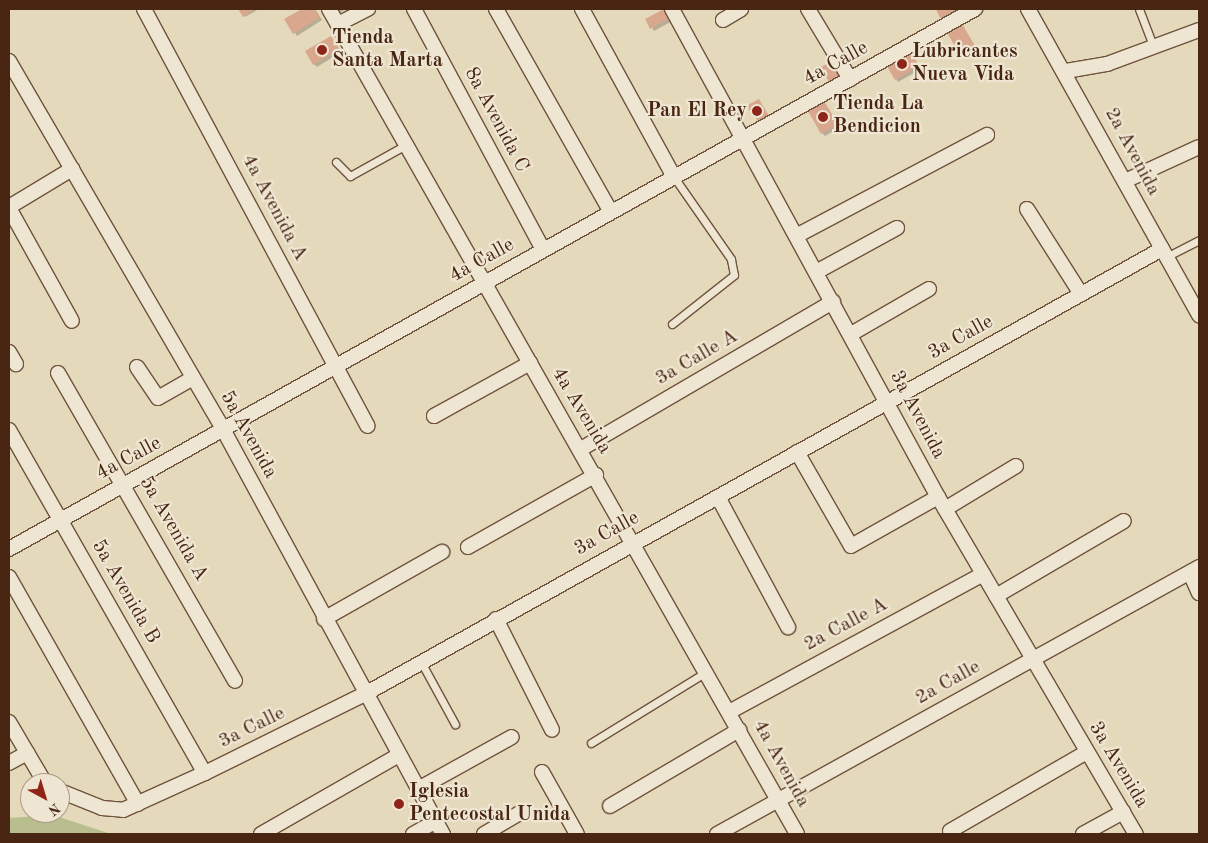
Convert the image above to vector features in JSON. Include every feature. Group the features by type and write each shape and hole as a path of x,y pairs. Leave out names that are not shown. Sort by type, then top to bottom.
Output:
{"street":[{"name":"4a Avenida A","path":"144,9 368,426"},
{"name":"4a Avenida","path":"329,9 482,284 596,475 797,834"},
{"path":"338,24 368,9"},
{"name":"8a Avenida C","path":"414,9 543,250"},
{"path":"496,9 611,212"},
{"path":"582,9 674,177"},
{"name":"3a Avenida","path":"672,9 742,139 818,271 941,503 996,596 1031,661 1136,834"},
{"path":"723,20 741,9"},
{"path":"808,9 850,79"},
{"name":"4a Calle","path":"9,548 224,431 482,284 975,9"},
{"name":"2a Avenida","path":"1028,9 1066,71 1199,315"},
{"path":"1066,71 1107,64 1153,44 1199,30"},
{"name":"5a Avenida","path":"9,61 224,431 324,619 443,834"},
{"path":"798,235 987,135"},
{"path":"1125,181 1199,147"},
{"path":"72,169 9,208 72,321"},
{"path":"1027,209 1081,294"},
{"path":"818,271 897,228"},
{"name":"3a Calle","path":"70,795 102,808 123,810 205,773 365,694 633,542 718,497 1081,294 1164,253"},
{"path":"851,334 929,289"},
{"name":"3a Calle A","path":"581,449 833,302"},
{"path":"434,416 530,364"},
{"path":"137,367 158,398 193,378"},
{"name":"5a Avenida A","path":"58,373 124,484 235,681"},
{"name":"5a Avenida B","path":"9,430 205,773"},
{"path":"797,452 851,546 1016,466"},
{"path":"468,547 596,475"},
{"path":"718,497 788,627"},
{"path":"996,596 1124,521"},
{"path":"324,619 442,552"},
{"path":"1195,570 1199,593"},
{"name":"2a Calle","path":"717,834 777,798 1195,570"},
{"name":"2a Calle A","path":"728,712 983,574"},
{"path":"9,577 138,804"},
{"path":"496,620 552,730"},
{"path":"9,722 39,773"},
{"path":"610,806 739,730"},
{"path":"418,789 512,737"},
{"path":"9,763 27,752"},
{"path":"950,831 1087,752"},
{"path":"261,834 399,755"},
{"path":"542,772 577,834"},
{"path":"484,834 523,811"},
{"path":"1083,834 1123,812"},
{"path":"413,834 436,821"}],"lane":[{"path":"1139,9 1153,44"},
{"path":"336,162 350,176 404,146"},
{"path":"672,324 734,275 732,259 674,177"},
{"path":"1164,253 1199,240"},
{"path":"421,662 456,724"},
{"path":"591,743 706,672"}],"green space":[{"path":"20,817 20,823 70,823 70,821 111,834 9,834 9,818"}],"building":[{"path":"238,9 256,9 243,17"},
{"path":"302,9 315,9 320,17 293,34 284,19"},
{"path":"664,9 672,17 650,29 645,19"},
{"path":"936,9 957,9 940,18"},
{"path":"961,22 975,46 960,55 946,31"},
{"name":"Tienda Santa Marta","path":"331,36 339,49 313,65 305,51"},
{"name":"Lubricantes Nueva Vida","path":"909,49 919,66 895,80 885,63"},
{"path":"834,60 843,77 830,84 821,67"},
{"name":"Pan El Rey","path":"759,99 769,116 759,122 746,106"},
{"name":"Tienda La Bendicion","path":"824,101 838,124 821,134 808,111"}],"place":[{"name":"Tienda Santa Marta","path":"322,50"},
{"name":"Lubricantes Nueva Vida","path":"902,64"},
{"name":"Pan El Rey","path":"757,111"},
{"name":"Tienda La Bendicion","path":"823,117"},
{"name":"Iglesia Pentecostal Unida","path":"399,804"}]}
